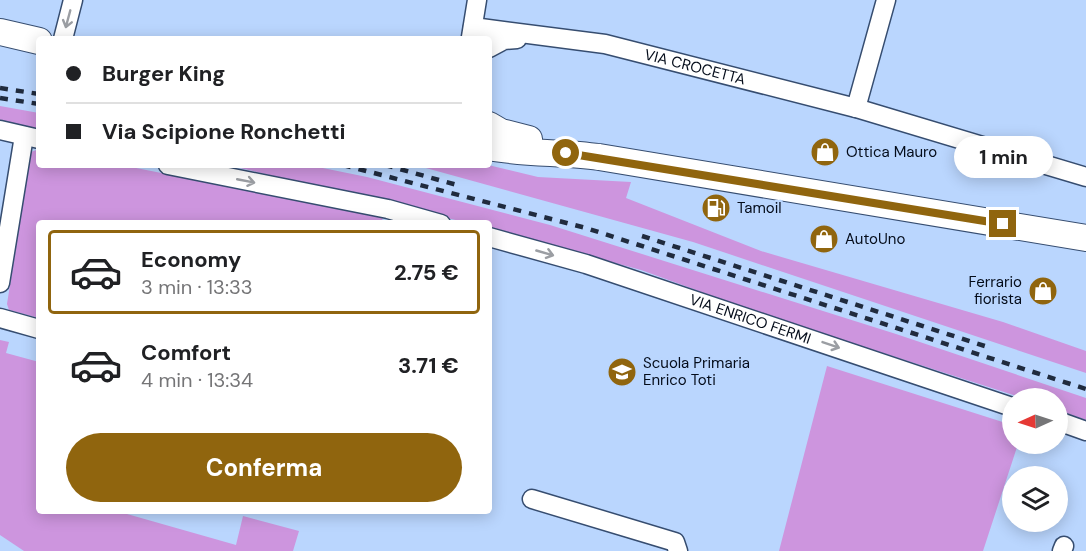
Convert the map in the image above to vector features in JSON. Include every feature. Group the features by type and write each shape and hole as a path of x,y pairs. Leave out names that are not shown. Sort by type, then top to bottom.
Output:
{"main road":[{"path":"0,32 36,40"},
{"path":"492,127 501,132 537,141 566,153"},
{"path":"492,147 520,152 566,153 1086,238"}],"street":[{"path":"64,36 73,0"},
{"path":"856,108 886,0"},
{"path":"460,36 474,19"},
{"name":"VIA CROCETTA","path":"474,19 533,37 605,44 856,108 1086,177"},
{"name":"VIA CROCETTA","path":"492,46 504,40 533,37"},
{"path":"0,129 32,138 0,283"},
{"path":"183,168 388,209 427,220"},
{"name":"VIA ENRICO FERMI","path":"492,238 586,264 1002,403"},
{"path":"0,318 36,328"},
{"path":"1068,425 1086,431"},
{"path":"532,499 675,542 678,551"}],"shaded area":[{"path":"0,106 36,112 36,129 0,123"},
{"path":"36,150 36,168 136,168 383,217 382,220 36,220 36,317 9,310 7,304 31,152"},
{"path":"492,166 538,177 631,182 626,198 761,251 1003,322 1086,351 1086,373 693,242 426,168 492,168"},
{"path":"240,168 323,168 367,177 550,225 896,334 1056,388 1002,388 1002,391 762,314 641,270 492,230 492,220 456,220"},
{"path":"0,340 9,342 6,353 36,361 36,514 127,514 236,545 243,516 299,531 293,551 24,551 0,535"},
{"path":"827,366 1002,422 1002,454 1015,454 1011,466 1002,466 1002,493 983,551 779,551"},
{"path":"1068,392 1086,398 1086,420 1068,414"}],"railway":[{"path":"0,88 36,94"},
{"path":"0,98 36,104"},
{"path":"355,168 586,228 1086,389"},
{"path":"396,168 457,185"},
{"path":"642,236 991,348"}],"place":[{"name":"Ottica Mauro","path":"825,152"},
{"name":"Tamoil","path":"716,208"},
{"name":"AutoUno","path":"824,239"},
{"name":"Ferrario fiorista","path":"1043,291"},
{"name":"Scuola Primaria Enrico Toti","path":"622,372"}],"route":[{"path":"566,153 1003,224"}]}
